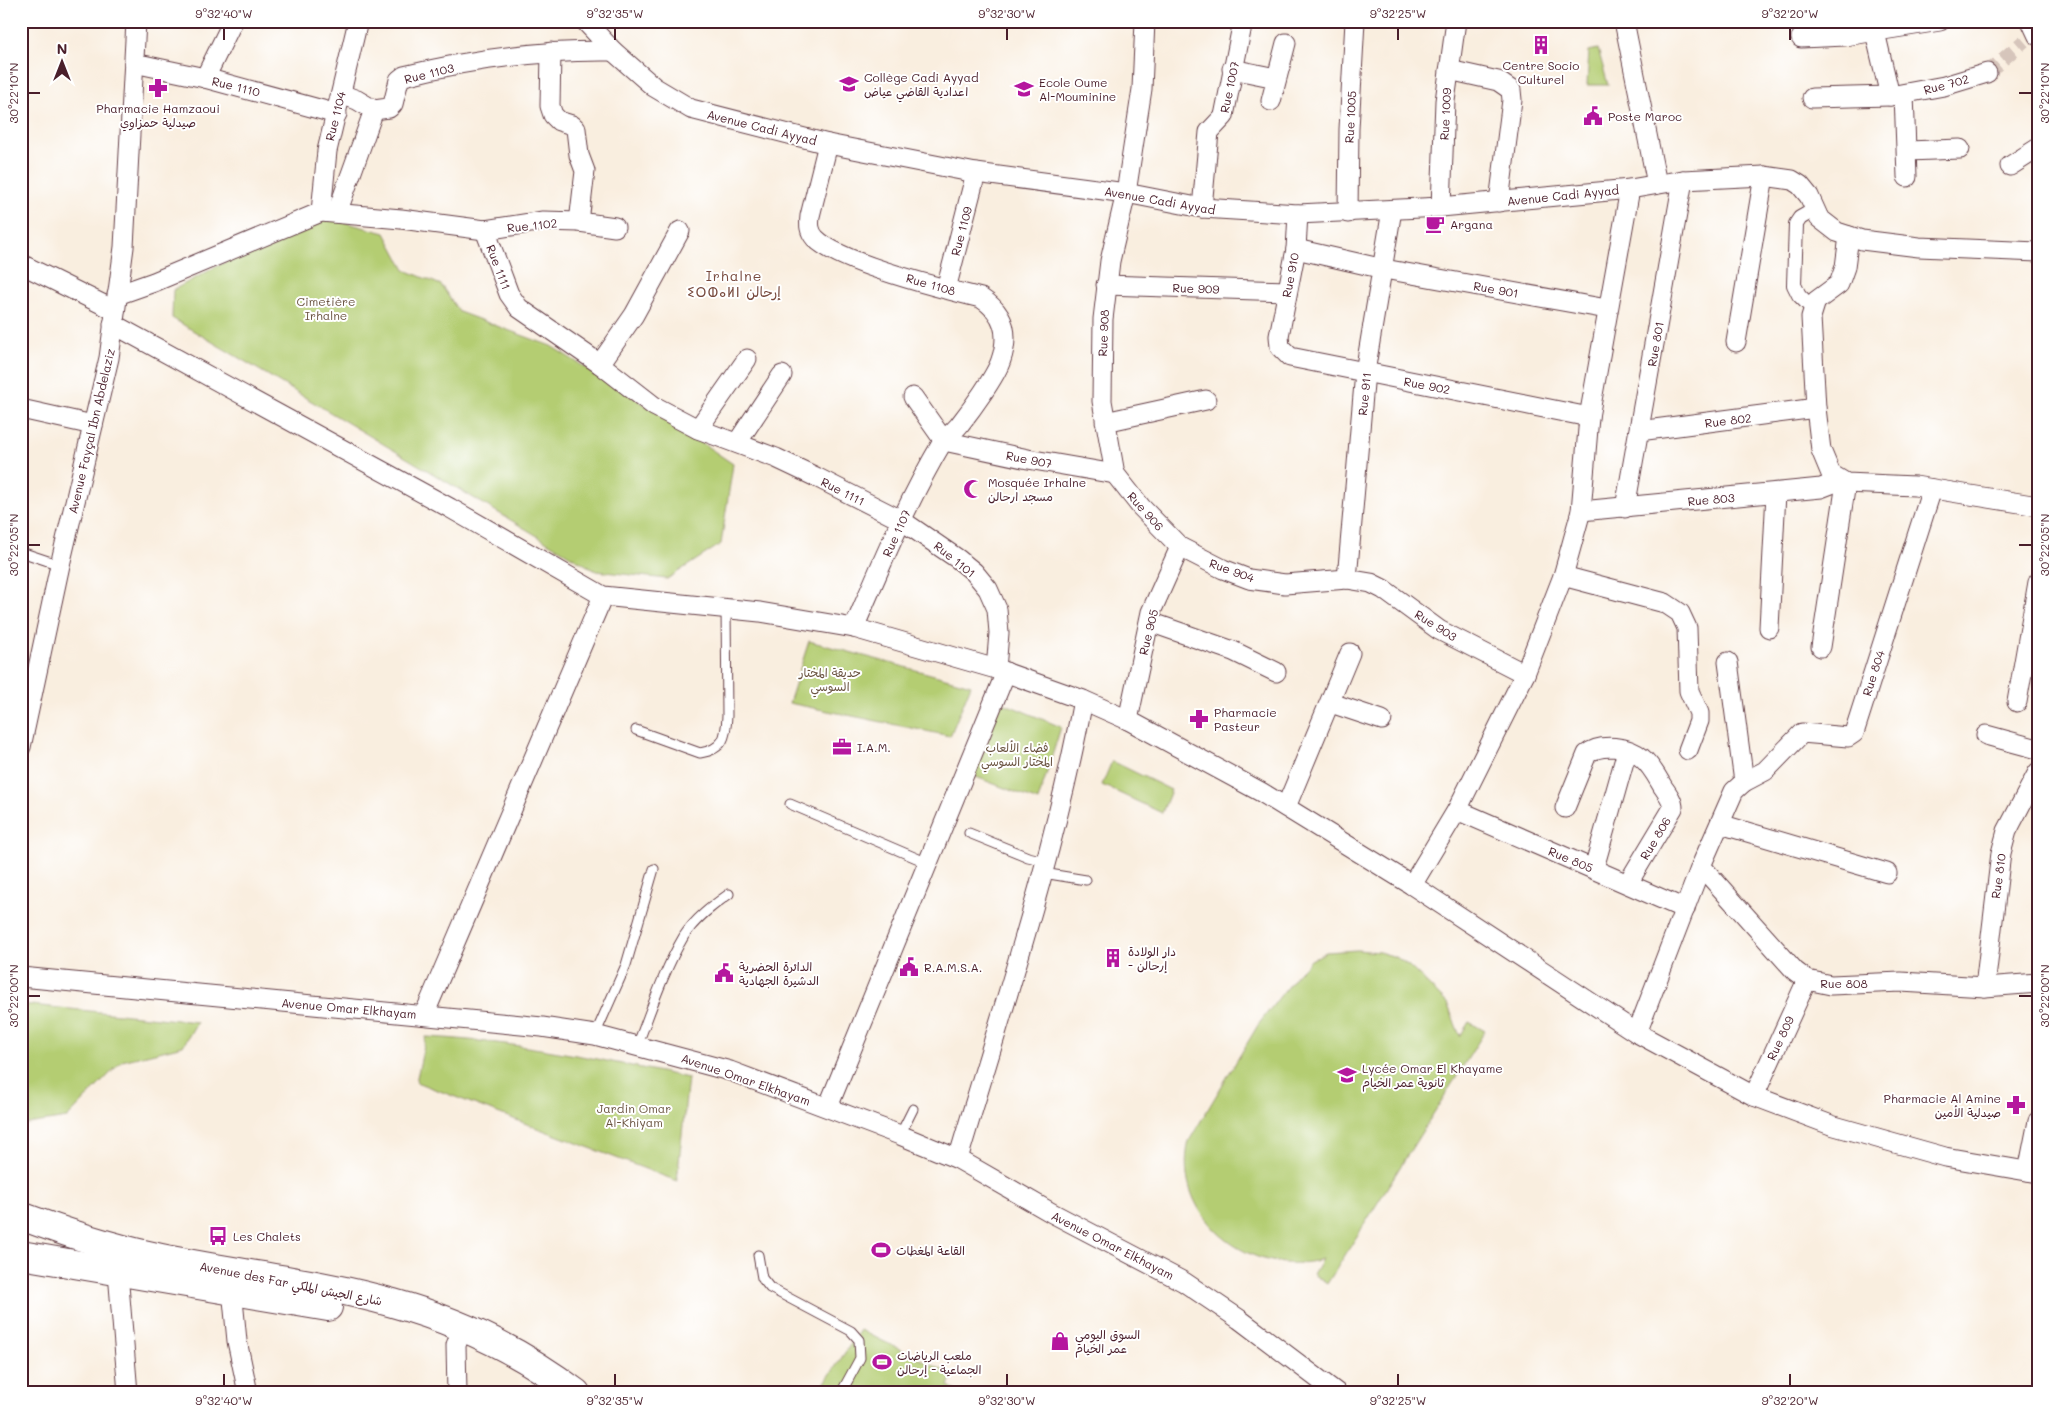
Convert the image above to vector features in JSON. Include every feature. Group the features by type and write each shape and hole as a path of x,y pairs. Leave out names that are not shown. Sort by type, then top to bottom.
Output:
{"main road":[{"name":"Avenue des Far شارع الجيش الملكي","path":"21,1216 65,1232 142,1253 231,1281"},
{"name":"Avenue des Far شارع الجيش الملكي","path":"21,1255 118,1273 325,1287 394,1303 459,1336 530,1363 576,1393"},
{"name":"Avenue des Far شارع الجيش الملكي","path":"459,1336 485,1357 545,1393"}],"street":[{"name":"Avenue Fayçal Ibn Abdelaziz","path":"21,747 60,565 109,358 124,247 136,21"},
{"path":"206,78 233,21"},
{"name":"Rue 1104","path":"329,213 327,151 358,21"},
{"name":"Avenue Cadi Ayyad","path":"585,21 613,51 654,87 691,109 828,144 976,173 1126,193 1202,208 1298,214 1441,207 1630,189 1683,180 1764,176 1792,180 1800,185 1809,196 1819,218 1843,234"},
{"name":"Rue 908","path":"1115,474 1102,401 1101,357 1106,285 1126,193 1142,90 1145,21"},
{"name":"Rue 1007","path":"1202,208 1209,132 1224,116 1243,21"},
{"name":"Rue 1005","path":"1348,213 1349,129 1355,21"},
{"name":"Rue 1009","path":"1441,207 1445,101 1456,21"},
{"path":"1624,21 1657,184"},
{"path":"1801,38 1875,32 1940,21"},
{"path":"1875,32 1897,95 1908,151 1907,177"},
{"path":"1271,101 1286,43"},
{"name":"Rue 1103","path":"374,110 389,108 393,104 399,80 404,76 466,64 551,52 613,51"},
{"path":"551,52 550,106 553,115 559,121 572,125 576,130 579,156 585,171 579,222"},
{"name":"Rue 1110","path":"134,63 206,78 337,114"},
{"path":"1232,69 1276,78"},
{"path":"1449,70 1498,81 1511,90 1512,100 1499,202"},
{"name":"Rue 702","path":"1812,98 1897,95 1944,86 1987,73"},
{"path":"329,213 374,110 357,100 341,94"},
{"name":"Rue 1108","path":"828,144 810,216 809,227 814,236 822,244 848,257 946,289 981,298 995,307 1003,320 1004,340 1001,361 960,424 944,441"},
{"path":"2010,166 2038,148"},
{"path":"1908,151 1960,149"},
{"name":"Rue 1109","path":"946,289 976,173"},
{"path":"1736,342 1764,176"},
{"name":"Rue 801","path":"1626,508 1683,180"},
{"path":"1412,885 1457,810 1525,674 1563,576 1581,511 1585,483 1589,417 1630,189"},
{"name":"Rue 911","path":"1347,579 1365,372 1384,269 1392,210"},
{"path":"1812,308 1796,291 1794,273 1796,224 1800,218 1814,210"},
{"name":"Rue 1111","path":"115,310 154,282 329,213 401,218 485,230 509,294 519,308 600,364 654,406 698,430 776,458 901,520"},
{"name":"Rue 910","path":"1279,336 1296,249 1298,214"},
{"name":"Rue 1102","path":"485,230 543,221 579,222 615,227"},
{"path":"600,364 634,315 680,231"},
{"path":"2038,252 1919,247 1876,243 1843,234 1845,267 1839,284 1822,295 1812,308 1816,408 1824,458 1831,474 1842,482 1893,484 2038,506"},
{"name":"Rue 901","path":"1296,249 1384,269 1607,309"},
{"path":"21,264 115,310 603,596 760,612 854,628 1001,670 1083,700 1128,720 1286,807 1412,885 1637,1033 1754,1096 1832,1125 1945,1157 2033,1172 2038,1121"},
{"name":"Rue 909","path":"1106,285 1287,291"},
{"name":"Rue 902","path":"1279,336 1280,347 1290,357 1589,417"},
{"path":"698,430 747,359"},
{"path":"737,443 782,375"},
{"path":"913,397 944,441"},
{"path":"1105,422 1206,400"},
{"name":"Rue 802","path":"1639,432 1816,408"},
{"path":"21,409 93,425"},
{"name":"Rue 907","path":"944,441 1028,459 1115,474"},
{"name":"Rue 1107","path":"854,628 901,520 944,441"},
{"name":"Rue 906","path":"1115,474 1141,507 1180,547"},
{"path":"1821,647 1842,482"},
{"name":"Rue 803","path":"1581,511 1776,493 1820,488 1842,482"},
{"name":"Rue 804","path":"1637,1033 1701,866 1734,791 1744,782 1765,771 1802,733 1848,737 1854,733 1932,489"},
{"path":"1769,628 1776,493"},
{"name":"Rue 1101","path":"828,1106 928,863 1001,670 997,609 988,589 974,572 958,558 901,520"},
{"name":"Rue 904","path":"1180,547 1223,569 1249,579 1285,584 1347,579"},
{"name":"Rue 905","path":"1128,720 1151,612 1180,547"},
{"path":"1563,576 1665,603 1680,613 1687,628 1690,691 1699,713 1699,721 1688,750"},
{"name":"Rue 903","path":"1347,579 1371,583 1439,630 1525,674"},
{"path":"2017,702 2038,582"},
{"path":"424,1015 603,596"},
{"path":"1150,622 1233,651 1276,672"},
{"path":"1286,807 1331,703 1350,653"},
{"path":"1728,662 1744,782"},
{"path":"958,1159 1044,867 1071,764 1083,700"},
{"path":"1331,703 1382,720"},
{"path":"1986,735 2038,749"},
{"name":"Rue 806","path":"1565,808 1587,754 1603,747 1627,751 1644,759 1673,803 1670,812 1628,883"},
{"path":"1594,868 1627,751"},
{"name":"Rue 810","path":"1985,987 2001,853 2007,831 2038,772"},
{"name":"Rue 805","path":"1457,810 1685,909"},
{"path":"1720,824 1887,873"},
{"name":"Rue 808","path":"1701,866 1795,971 1807,980 1831,985 1901,982 1985,987 2038,983"},
{"name":"Avenue Omar Elkhayam","path":"21,977 424,1015 595,1035 730,1071 828,1106 862,1122 900,1134 958,1159 1052,1214 1184,1282 1239,1319 1337,1393"},
{"name":"Rue 809","path":"1754,1096 1807,980"},
{"path":"118,1273 128,1393"},
{"path":"231,1281 237,1341 248,1393"},
{"path":"457,1393 459,1336"}],"lane":[{"path":"21,552 60,565"},
{"path":"636,730 700,753 711,751 720,746 726,732 728,716 726,609"},
{"path":"790,804 928,863"},
{"path":"969,833 1028,857 1044,867 1086,880"},
{"path":"595,1035 626,964 654,869"},
{"path":"637,1046 668,970 685,936 702,914 729,894"},
{"path":"900,1134 913,1110"},
{"path":"758,1255 762,1278 770,1288 851,1332 859,1340 860,1358 841,1393"}],"green space":[{"path":"1598,49 1608,85 1587,85 1589,51"},
{"name":"Cimetière Irhalne","path":"328,218 385,233 405,270 441,285 459,312 551,346 652,409 733,464 721,544 667,579 596,571 172,318 173,290 294,225"},
{"name":"حديقة المختار السوسي","path":"809,641 971,685 950,736 789,703"},
{"name":"فضاء الألعاب المختار السوسي","path":"1001,702 1061,727 1038,801 971,775"},
{"path":"1112,761 1171,790 1162,813 1102,785"},
{"path":"1357,950 1379,952 1396,957 1409,966 1447,1003 1460,1036 1469,1022 1485,1031 1327,1284 1313,1274 1322,1259 1295,1263 1269,1260 1244,1251 1222,1236 1204,1217 1192,1194 1186,1169 1189,1141 1258,1025 1297,974 1311,960 1326,952"},
{"path":"21,1004 197,1022 183,1046 122,1061 67,1118 21,1125"},
{"name":"Jardin Omar Al-Khiyam","path":"426,1037 492,1042 525,1047 688,1078 677,1181 416,1082"},
{"name":"ملعب الرياضات الجماعية - إرحالن","path":"860,1330 953,1375 949,1386 959,1393 818,1393"}],"tunnel":[{"path":"1987,73 2024,41"}],"place":[{"name":"Centre Socio Culturel","path":"1541,45"},
{"name":"Collège Cadi Ayyad اعدادية القاضي عياض","path":"849,84"},
{"name":"Pharmacie Hamzaoui صيدلية حمزاوي","path":"158,88"},
{"name":"Ecole Oume Al-Mouminine","path":"1024,89"},
{"name":"Poste Maroc","path":"1593,116"},
{"name":"Argana","path":"1435,224"},
{"name":"Mosquée Irhalne مسجد ارحالن","path":"973,489"},
{"name":"Pharmacie Pasteur","path":"1199,719"},
{"name":"I.A.M.","path":"842,747"},
{"name":"دار الولادة - إرحالن","path":"1113,958"},
{"name":"R.A.M.S.A.","path":"909,967"},
{"name":"الدائرة الحضرية الدشيرة الجهادية","path":"724,973"},
{"name":"Lycée Omar El Khayame ثانوية عمر الخيام","path":"1347,1075"},
{"name":"Pharmacie Al Amine صيدلية الأمين","path":"2016,1105"},
{"name":"Les Chalets","path":"218,1236"},
{"name":"القاعة المغطات","path":"881,1250"},
{"name":"السوق اليومي عمر الخيام","path":"1060,1341"},
{"name":"ملعب الرياضات الجماعية - إرحالن","path":"882,1362"}],"district":[{"name":"Irhalne ⵉⵔⵀⴰⵍⵏ إرحالن","path":"734,284"}]}
